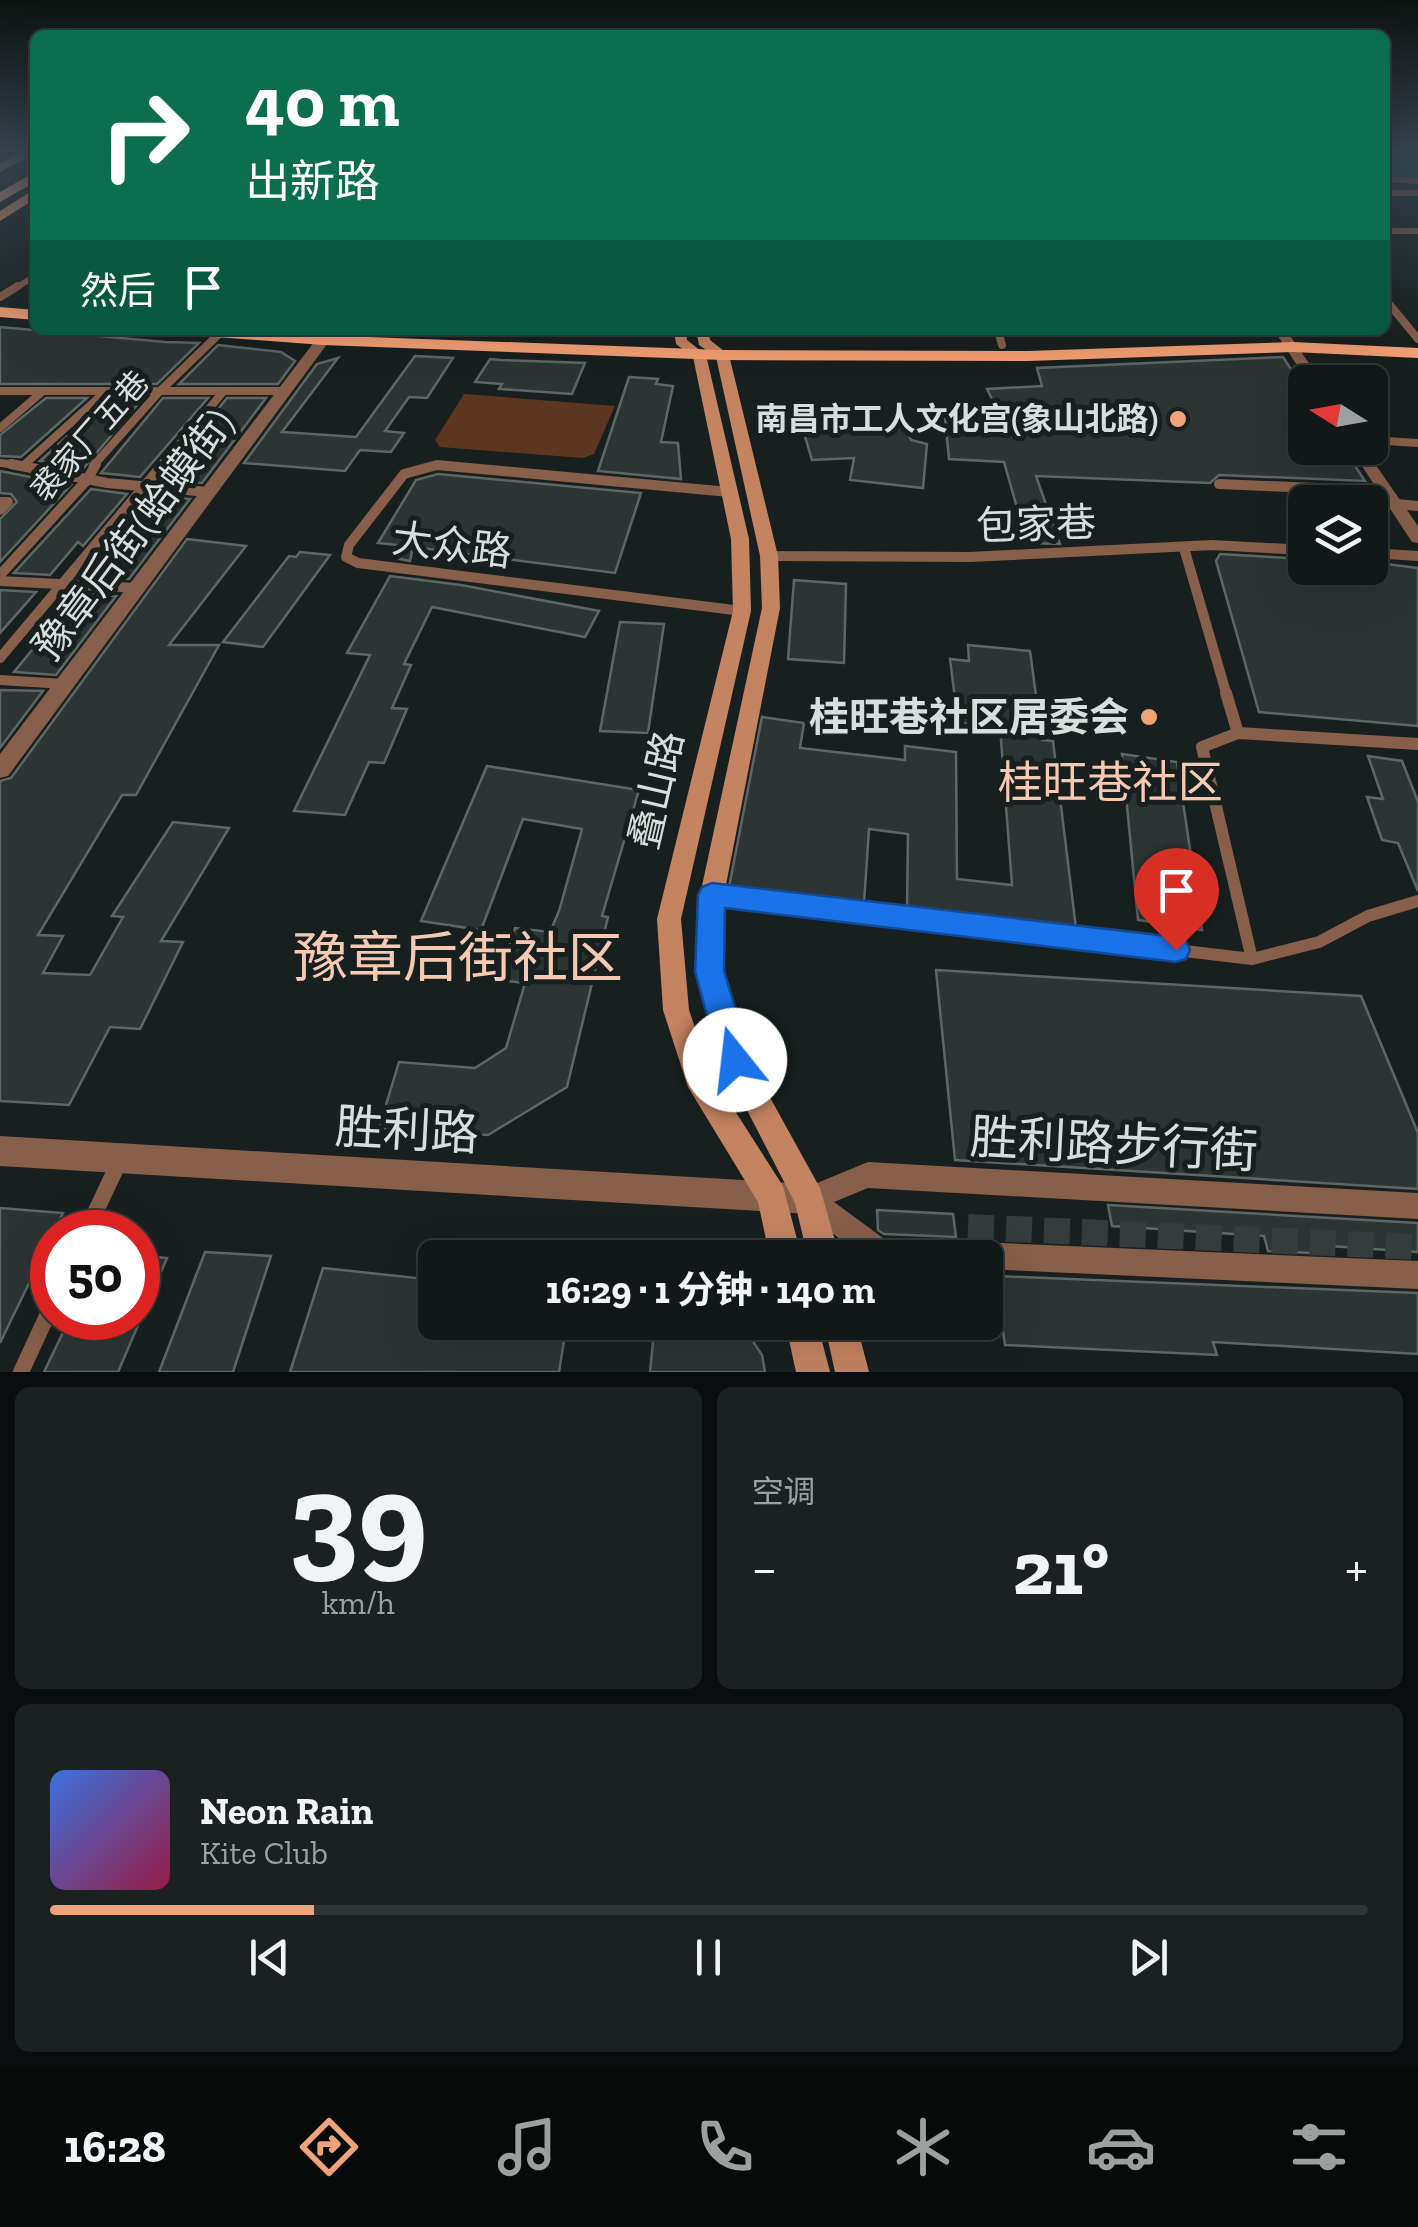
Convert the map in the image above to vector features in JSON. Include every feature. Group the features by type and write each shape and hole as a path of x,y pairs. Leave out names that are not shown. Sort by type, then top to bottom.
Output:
{"main road":[{"path":"0,299 30,304"},
{"path":"0,312 30,315"},
{"path":"330,335 698,342 1028,356 1286,338 1418,352"},
{"path":"698,342 1000,338 1418,341"},
{"name":"叠山路","path":"698,342 740,539 742,611 670,919 676,1010 698,1078 772,1198 782,1240"},
{"name":"叠山路","path":"698,342 769,556 772,608 712,895 709,971 735,1060 809,1199 819,1240"},
{"path":"805,1340 812,1372"},
{"path":"844,1340 852,1372"}],"street":[{"path":"1390,232 1418,231"},
{"name":"豫章后街(蛤蟆街)","path":"0,770 330,335"},
{"path":"1286,338 1304,365"},
{"path":"1369,465 1418,538"},
{"name":"胜利路","path":"0,1151 809,1199"},
{"name":"胜利路步行街","path":"809,1199 868,1175 1418,1206"},
{"path":"809,1199 878,1252 1418,1276"}],"lane":[{"path":"0,299 30,279"},
{"path":"1390,305 1418,341"},
{"name":"裘家厂五巷","path":"0,578 160,392 218,335"},
{"path":"0,391 284,391"},
{"path":"0,428 42,392"},
{"path":"25,464 105,392"},
{"path":"0,658 223,392"},
{"path":"1388,441 1418,443"},
{"path":"0,463 25,464 142,489 208,492"},
{"name":"大众路","path":"729,492 437,465 404,474 368,517 349,545 346,557 358,564 742,611"},
{"path":"1219,484 1391,498 1418,506"},
{"path":"0,502 8,502 0,510"},
{"name":"包家巷","path":"769,556 970,558 1212,546 1288,549"},
{"path":"1184,548 1238,733"},
{"path":"1388,555 1418,556"},
{"path":"0,578 137,588"},
{"path":"0,680 65,684"},
{"path":"1252,959 1202,747 1238,733 1418,744"},
{"path":"712,895 1252,959 1319,942 1368,916 1418,901"},
{"path":"96,1210 120,1160"},
{"path":"21,1372 36,1340"}],"shaded area":[{"path":"464,394 615,406 594,454 583,458 440,447 435,440"}],"building":[{"path":"0,327 30,330 30,335 199,343 157,384 0,384"},
{"path":"218,345 281,352 295,361 278,384 179,384"},
{"path":"415,356 453,358 427,398 409,397 385,431 404,433 391,452 360,450 345,471 244,463 317,364 338,358 282,432 356,437"},
{"name":"南昌市工人文化宫(象山北路)","path":"1283,357 1288,365 1288,465 1354,465 1365,481 1219,475 1210,483 1036,476 1060,544 1027,543 1004,462 949,459 944,408 998,411 987,389 1042,386 1037,368"},
{"path":"490,359 585,363 572,394 499,389 502,384 475,382"},
{"path":"629,377 658,379 656,384 673,386 661,442 678,443 681,479 598,471"},
{"path":"46,398 87,398 21,457 0,456 0,435"},
{"path":"109,398 143,398 83,469 40,461"},
{"path":"163,398 208,398 140,477 101,473"},
{"path":"227,398 266,398 202,483 162,479"},
{"path":"906,428 911,440 927,444 923,488 850,480 854,458 812,460 804,433"},
{"path":"0,471 71,485 0,562 0,519 17,502 11,494 0,493"},
{"path":"438,474 641,493 615,573 413,547 410,561 400,559 407,546 378,543 416,480"},
{"path":"91,489 127,494 83,546 78,542 50,575 14,573"},
{"path":"148,495 190,499 129,579 92,577 103,563 96,557"},
{"path":"187,539 246,546 169,645 219,645 136,795 122,795 38,935 63,936 43,973 90,975 123,917 112,916 173,822 229,828 161,941 183,942 140,1029 110,1027 69,1105 0,1101 0,781 11,778"},
{"path":"300,552 330,555 263,647 223,642 289,556 296,557"},
{"path":"1220,554 1288,558 1288,585 1388,585 1388,564 1418,568 1418,726 1259,712 1216,561"},
{"path":"390,576 599,611 585,637 432,607 404,664 411,665 392,708 407,709 384,763 369,762 345,815 294,811 370,655 347,653"},
{"path":"794,580 846,584 844,663 788,659"},
{"path":"0,590 36,592 0,633"},
{"path":"78,594 116,596 56,675 14,672"},
{"path":"620,622 664,624 648,733 600,731"},
{"path":"968,645 1030,651 1042,740 1053,741 1076,928 907,908 908,834 869,829 864,903 729,887 762,717 804,723 800,748 905,760 905,746 956,752 957,879 1012,885 1000,727 958,723 950,659 969,661"},
{"path":"0,690 43,691 0,748"},
{"path":"1122,754 1177,762 1202,930 1138,920"},
{"path":"1368,756 1402,761 1418,802 1418,891 1398,843 1382,840 1367,797 1383,799"},
{"path":"487,766 639,790 602,916 608,917 567,1087 488,1135 379,1128 399,1062 475,1068 506,1048 525,983 499,980 515,928 550,932 559,911 582,829 523,819 481,930 421,921"},
{"path":"936,970 1361,996 1418,1133 1418,1189 955,1160"},
{"path":"1108,1205 1418,1223 1418,1252 1329,1246 1332,1254 1268,1251 1264,1236 1112,1226"},
{"path":"0,1208 30,1210 30,1281 0,1343"},
{"path":"877,1210 953,1214 956,1237 884,1234 878,1230"},
{"path":"205,1252 271,1256 233,1372 159,1372"},
{"path":"323,1268 418,1278 418,1340 564,1340 559,1372 290,1372"},
{"path":"1003,1276 1418,1293 1418,1354 1213,1342 1217,1355 1005,1345"},
{"path":"59,1340 132,1340 118,1372 44,1372"},
{"path":"653,1340 752,1340 762,1355 765,1372 650,1372"}],"tunnel":[{"path":"968,1227 1418,1247"}],"place":[{"name":"南昌市工人文化宫(象山北路)","path":"1178,419"},
{"name":"桂旺巷社区居委会","path":"1149,717"}],"district":[{"name":"桂旺巷社区","path":"1110,783"},
{"name":"豫章后街社区","path":"458,958"}],"route":[{"path":"735,1060 709,971 712,895 1176,950"}]}
